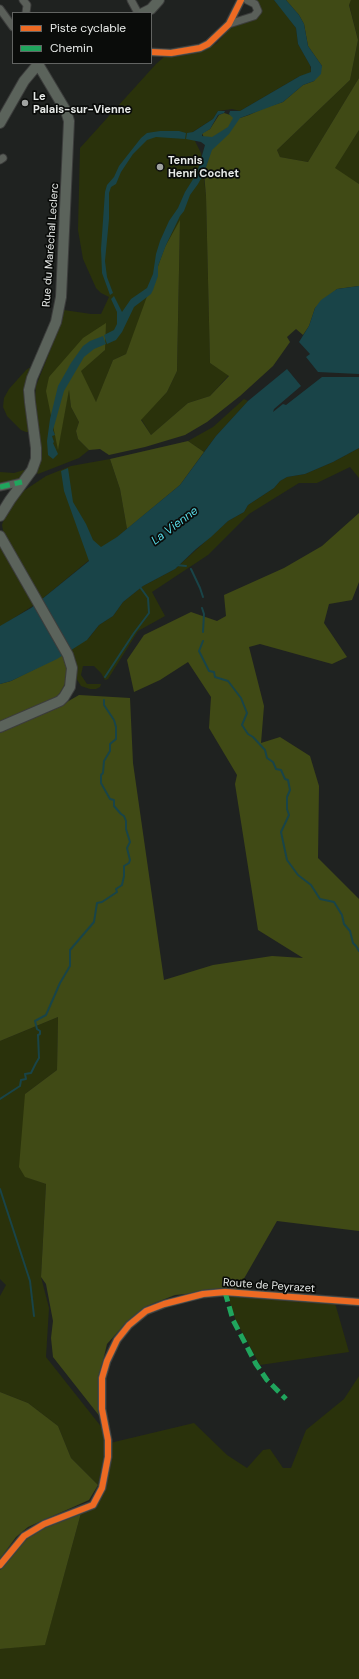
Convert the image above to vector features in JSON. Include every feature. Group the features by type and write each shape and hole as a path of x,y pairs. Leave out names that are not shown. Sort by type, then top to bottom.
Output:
{"main road":[{"path":"145,12 151,9 159,0"},
{"path":"0,123 4,108 37,64"},
{"name":"Rue du Maréchal Leclerc","path":"0,516 22,482 32,470 36,459 29,390 34,372 56,322 61,297 70,136 69,121 66,111 39,64"},
{"path":"0,536 34,598 68,655 72,668 70,687 60,701 0,727"}],"street":[{"path":"23,0 27,5 26,12"},
{"path":"131,0 137,12"},
{"path":"152,52 171,53 200,48 208,44 229,24 241,0"},
{"path":"229,24 254,16 258,11 255,4 247,0"},
{"path":"0,9 12,24"},
{"path":"0,488 22,482"},
{"name":"Route de Peyrazet","path":"0,1565 24,1536 44,1524 93,1505 102,1488 108,1457 108,1440 102,1409 102,1378 105,1367 117,1340 129,1325 146,1311 164,1304 203,1294 225,1292 359,1302"}],"green space":[{"path":"255,0 274,0 285,13 296,28 298,44 310,65 311,71 309,74 300,76 240,111 232,109 218,111 213,119 191,133 201,153 206,196 210,363 229,375 210,396 188,403 151,435 141,419 167,392 177,371 180,221 126,354 113,360 96,403 80,371 105,350 49,377 58,448 69,388 71,407 79,422 76,431 78,439 89,450 79,458 38,474 36,472 36,386 57,333 64,310 101,314 109,297 101,293 96,288 83,259 78,230 80,148 165,56 177,56 202,51 217,43 229,29 259,16 261,9"},
{"path":"286,0 351,0 349,5 358,40 350,80 277,150 280,157 308,162 359,78 359,130 335,168 359,184 359,286 337,289 315,308 309,326 303,335 296,329 287,337 290,342 273,366 240,396 207,422 185,435 145,447 109,455 100,449 89,450 78,439 76,431 79,422 71,407 69,390 58,450 46,391 49,377 83,338 106,323 105,350 81,371 96,402 113,360 126,354 165,247 180,220 177,371 167,392 141,420 151,435 188,403 210,396 229,376 210,363 206,196 204,173 210,153 202,133 210,129 219,115 224,113 240,118 249,115 283,102 303,85 314,81 322,66 308,46 304,24 299,15"},
{"path":"351,0 359,0 359,78 308,162 280,157 277,150 350,80 358,40 349,4"},
{"path":"359,130 359,184 334,169"},
{"path":"35,364 29,432 26,432 21,430 7,416 3,407 4,398 9,389 26,370"},
{"path":"244,399 248,401 216,436 204,452 188,441 213,427"},
{"path":"188,441 204,452 180,485 127,529 120,489 110,459"},
{"path":"359,448 359,478 350,467 317,483 299,483 249,514 208,555 152,592 165,616 138,631 108,679 105,680 94,666 83,666 81,675 87,684 101,684 100,687 96,689 81,686 76,678 75,658 71,649 89,638 99,625 113,616 123,602 143,586 175,569 228,521 244,512 248,505 274,488 280,481 287,477 305,474 333,462"},
{"path":"110,459 120,489 127,529 42,599 5,540 2,525 6,513 18,496 46,476 71,466"},
{"path":"27,470 21,478 0,485 0,472 14,473"},
{"path":"359,513 359,582 352,600 329,604 324,623 347,657 332,664 260,644 249,647 264,706 261,743 280,737 310,756 319,786 318,858 359,899 359,1231 277,1221 238,1289 175,1295 147,1306 125,1324 107,1344 98,1382 101,1418 53,1357 51,1338 53,1321 46,1284 41,1277 46,1184 25,1177 19,1167 25,1094 57,1070 58,1017 0,1041 0,732 53,710 79,695 130,698 133,763 164,980 213,965 272,956 303,958 258,930 235,784 237,775 209,728 211,697 188,662 160,680 134,692 127,660 144,635 191,612 217,621 226,616 224,595 284,568 322,546"},
{"path":"0,546 34,605 0,627"},
{"path":"62,655 67,666 65,684 58,696 46,704 0,722 0,684 11,681"},
{"path":"58,1017 57,1070 25,1094 26,1177 46,1184 41,1277 49,1308 46,1357 103,1429 105,1450 98,1485 71,1458 58,1426 28,1403 0,1392 0,1296 6,1285 0,1279 0,1041"},
{"path":"230,1295 335,1303 349,1352 260,1365 236,1321 228,1297"},
{"path":"359,1376 359,1679 0,1679 0,1649 45,1644 81,1513 95,1505 110,1443 194,1423 227,1455 247,1468 263,1450 270,1449 283,1468 291,1468 306,1430 344,1399"},
{"path":"0,1392 28,1403 58,1426 71,1458 98,1485 89,1500 28,1527 16,1537 0,1559"},
{"path":"81,1513 45,1645 0,1649 0,1570 24,1540 43,1526"}],"water":[{"path":"274,0 286,0 299,15 304,24 308,46 322,66 321,74 314,81 303,85 283,102 240,118 229,134 212,150 204,173 190,195 184,211 166,245 158,266 158,276 151,294 134,307 122,332 116,340 107,344 104,335 114,330 117,324 117,312 111,299 114,296 122,312 131,299 147,288 153,274 156,254 160,241 169,221 178,208 185,192 197,173 205,145 201,142 186,139 187,133 193,132 213,119 218,111 225,111 224,113 218,115 210,129 202,134 202,136 212,137 228,127 233,118 229,114 230,111 240,111 300,76 311,72 311,67 298,44 296,28"},
{"path":"179,131 186,133 185,139 156,137 147,140 133,154 121,172 116,184 111,187 109,193 109,219 105,261 107,277 113,293 110,295 102,273 101,249 105,192 107,185 114,177 119,166 141,138 147,133"},
{"path":"359,286 359,374 318,372 306,357 310,354 299,342 309,326 315,308 321,300 337,289"},
{"path":"103,336 106,344 94,349 84,357 64,391 53,430 55,435 52,436 53,443 58,454 53,459 48,455 47,441 50,419 58,386 83,346 90,341"},
{"name":"La Vienne","path":"287,369 301,386 274,409 273,412 283,404 286,405 322,377 359,377 359,448 333,462 305,474 287,477 280,481 274,488 248,505 244,512 228,521 175,569 143,586 123,602 113,616 99,625 87,640 57,659 11,681 0,684 0,626 31,608 89,561 64,491 61,471 68,468 73,502 86,524 93,540 101,547 117,537 180,485 216,436 248,401"}],"waterway":[{"path":"176,565 186,566"},
{"path":"191,569 203,597"},
{"path":"105,677 149,613 148,598 140,587"},
{"path":"202,608 204,614 203,632"},
{"path":"203,641 199,651 209,671 214,672 215,677 228,681 241,698 247,713 242,725 248,734 253,737 265,750 267,758 273,762 276,769 281,770 285,779 288,780 290,790 287,797 287,809 289,815 281,832 287,860 298,875 311,885 320,899 334,902 342,915 344,924 350,931 353,943 359,951"},
{"path":"0,1099 20,1086 21,1080 26,1079 25,1074 31,1073 39,1058 38,1035 40,1034 40,1031 37,1029 35,1021 46,1015 60,983 70,966 70,950 94,922 97,903 102,902 117,892 116,889 122,885 124,866 129,863 130,860 127,848 130,842 126,829 126,821 124,816 114,806 114,800 110,799 101,783 104,761 110,751 110,744 116,739 116,727 114,720 104,705 104,700"},
{"path":"0,1189 30,1281 34,1316"}],"marked path":[{"path":"0,487 22,482"},
{"path":"225,1292 233,1320 256,1364 267,1380 286,1399"}],"cycle path":[{"path":"152,52 171,53 200,48 208,44 229,24 241,0"},
{"path":"0,1565 24,1536 44,1524 93,1505 102,1488 108,1457 108,1440 102,1409 102,1378 107,1361 117,1340 129,1325 146,1311 164,1304 203,1294 225,1292 359,1302"}],"place":[{"name":"Le Palais-sur-Vienne","path":"25,103"},
{"name":"Tennis Henri Cochet","path":"160,167"}]}
